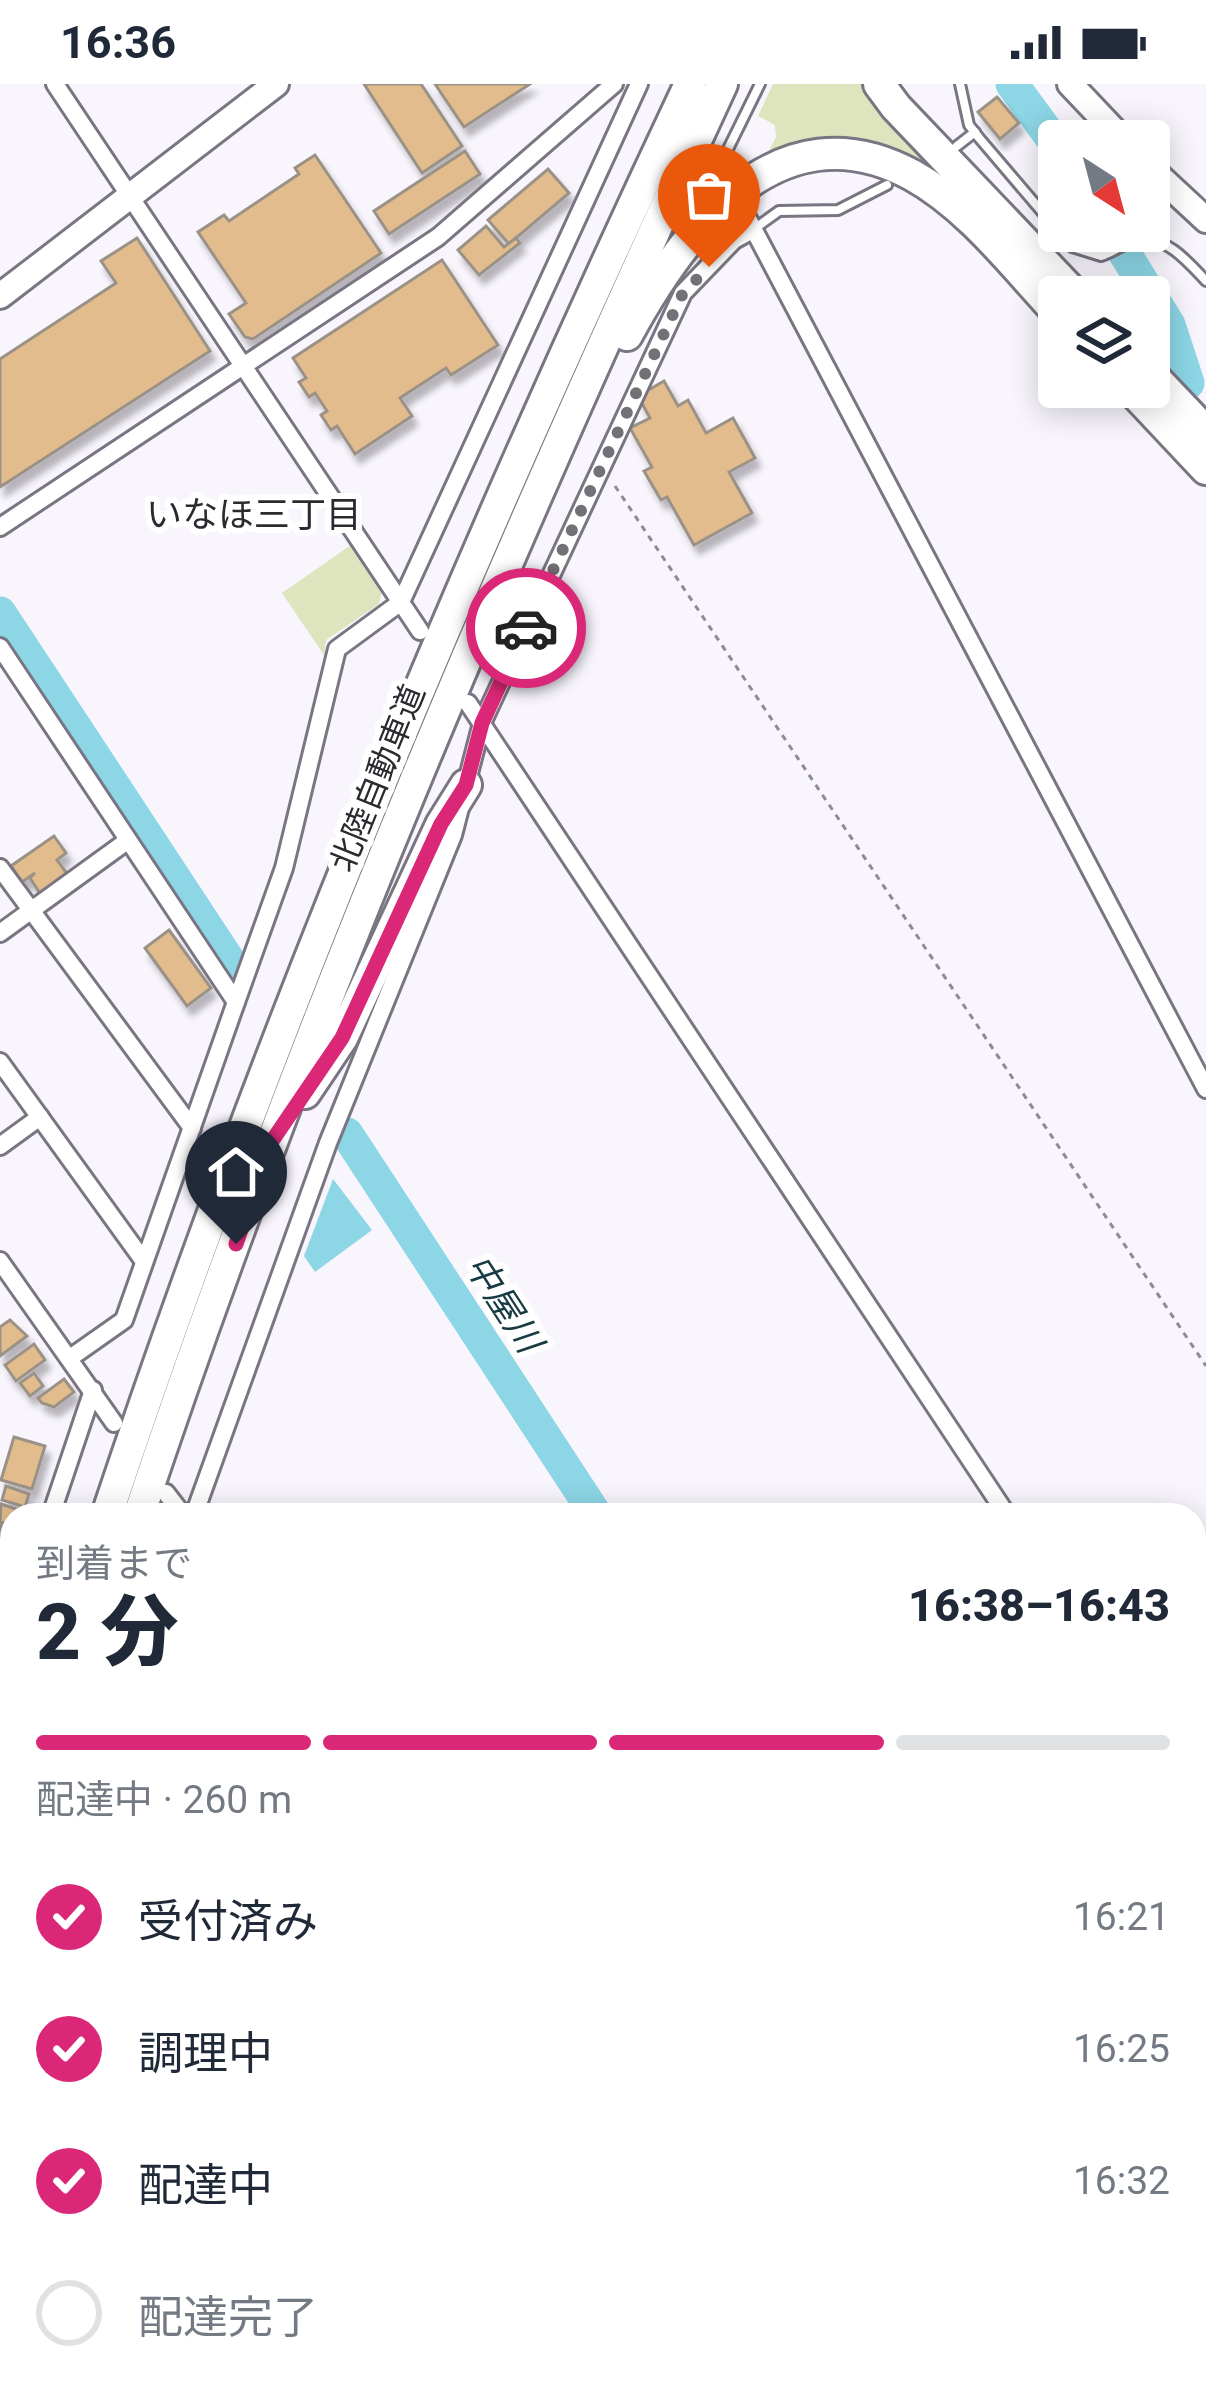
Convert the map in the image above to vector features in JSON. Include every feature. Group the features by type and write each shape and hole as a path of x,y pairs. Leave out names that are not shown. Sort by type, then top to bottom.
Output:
{"highway":[{"name":"北陸自動車道","path":"110,1503 214,1210 384,772 481,540 690,84"},
{"name":"北陸自動車道","path":"143,1503 272,1141 412,784 518,533 722,84"},
{"path":"879,84 1057,276"},
{"path":"412,784 450,713 579,426 666,268 719,204 766,172 808,158 853,156 898,169 941,195 1038,292"},
{"path":"1170,394 1206,432"},
{"path":"1149,408 1206,469"},
{"path":"272,1141 342,1038 441,824 466,785"}],"street":[{"path":"56,84 420,631"},
{"path":"0,296 276,84"},
{"path":"0,527 450,228 614,84"},
{"path":"70,1358 124,1319 284,868 337,649 401,602 639,84"},
{"path":"1070,84 1104,120"},
{"path":"1170,187 1206,220"},
{"path":"198,1503 328,1142 453,835 482,723 683,293 750,221 1206,1089"},
{"path":"0,647 236,1002"},
{"path":"468,703 998,1503"},
{"path":"0,933 127,841"},
{"path":"0,868 192,1128"},
{"path":"0,1062 142,1260"},
{"path":"0,1146 40,1117"},
{"path":"0,1261 114,1423"},
{"path":"56,1503 93,1390"},
{"path":"166,1492 174,1503"}],"lane":[{"path":"666,268 760,84"},
{"path":"959,84 969,125 1072,247 1090,255 1140,240 1160,242 1206,281"},
{"path":"957,146 975,132"},
{"path":"750,221 779,211 838,210 887,185"}],"path":[{"path":"602,467 1206,1366"}],"green space":[{"path":"773,84 866,84 943,178 766,156 776,137 775,125 758,116"},
{"path":"351,545 382,591 379,604 326,640 324,655 282,593"}],"water":[{"path":"333,1179 372,1230 315,1272 304,1256"}],"building":[{"path":"364,84 421,84 462,146 422,173"},
{"path":"435,84 530,84 464,127"},
{"path":"997,97 1019,123 1000,139 978,112"},
{"path":"465,151 480,174 389,234 374,211"},
{"path":"315,155 381,253 253,339 245,337 229,314 246,303 198,232 224,215 229,221 299,174 295,168"},
{"path":"548,169 569,193 509,244 488,220"},
{"path":"486,226 504,247 516,238 520,243 479,275 458,250"},
{"path":"137,238 210,351 0,487 0,359 116,283 101,261"},
{"path":"442,260 498,345 451,375 446,368 400,398 412,416 355,454 337,426 331,430 321,415 327,411 315,393 309,397 299,382 306,378 293,358"},
{"path":"664,381 678,406 688,400 706,433 733,418 755,458 729,472 752,513 694,545 667,497 661,500 644,471 652,467 630,428 650,418 638,396"},
{"path":"54,836 66,853 57,860 68,875 41,895 30,878 35,873 22,882 11,866"},
{"path":"169,930 211,988 187,1006 145,948"},
{"path":"10,1320 27,1336 0,1356 0,1327"},
{"path":"34,1344 45,1360 16,1381 5,1365"},
{"path":"34,1373 43,1386 30,1396 20,1383"},
{"path":"64,1379 74,1392 54,1407 42,1403 38,1398"},
{"path":"14,1437 45,1446 32,1489 1,1480"},
{"path":"6,1486 29,1494 26,1503 2,1500"}],"waterway":[{"path":"1012,84 1038,120"},
{"path":"1124,252 1169,325 1188,383"},
{"name":"中屋川","path":"0,613 237,973"},
{"name":"中屋川","path":"347,1134 588,1503"}],"tunnel":[{"path":"700,127 738,200"}],"way so far":[{"path":"526,628 683,293 709,267"}],"district":[{"name":"いなほ三丁目","path":"254,514"}],"route":[{"path":"236,1244 272,1141 342,1038 441,824 466,785 482,723 526,628"}]}
